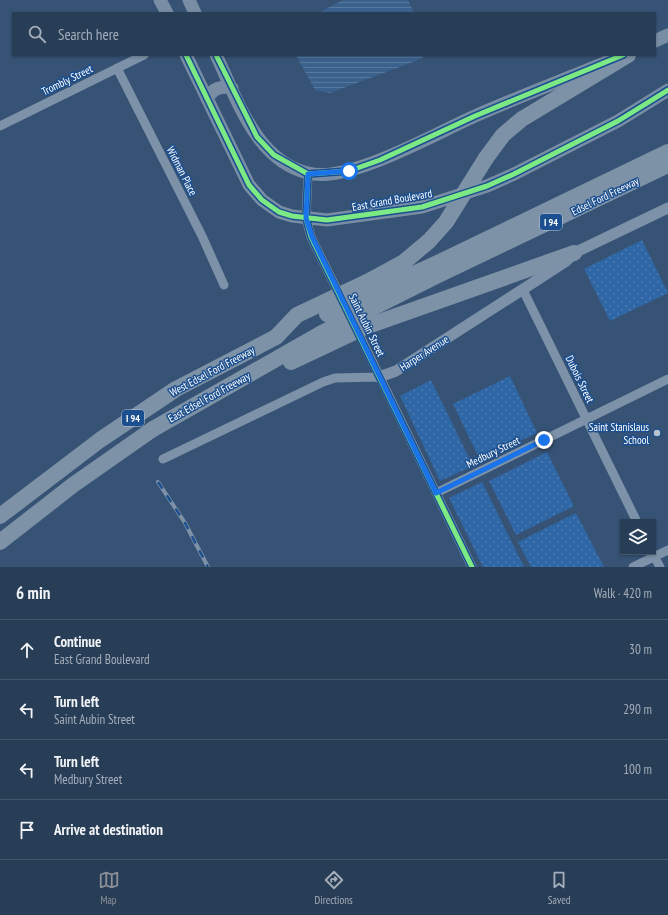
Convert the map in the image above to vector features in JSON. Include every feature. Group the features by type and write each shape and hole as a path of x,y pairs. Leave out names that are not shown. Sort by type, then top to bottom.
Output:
{"highway":[{"path":"276,337 297,315 367,282 404,262 429,241 446,222 486,158 503,135 522,119 626,56"},
{"name":"Edsel Ford Freeway","path":"444,260 668,152"},
{"name":"Edsel Ford Freeway","path":"434,277 668,166"},
{"path":"153,429 364,327 574,253"},
{"name":"West Edsel Ford Freeway","path":"0,516 94,444 176,389 276,337 444,260"},
{"name":"East Edsel Ford Freeway","path":"0,542 73,484 153,429 322,333 434,277"}],"main road":[{"path":"160,0 166,12"},
{"path":"189,0 195,12"},
{"path":"656,41 668,35"},
{"name":"East Grand Boulevard","path":"186,56 249,185 262,200 279,212 292,216 327,220 422,207 487,186 618,120 668,90"},
{"path":"216,56 253,130 264,146 286,162 308,174 349,171 380,160 475,116 621,56"},
{"path":"207,99 215,89 224,87 232,88"}],"street":[{"name":"Trombly Street","path":"0,126 142,56"},
{"name":"Widman Place","path":"117,68 202,236 224,285"},
{"name":"Saint Aubin Street","path":"308,174 306,218 312,237 472,567"},
{"name":"Harper Avenue","path":"163,459 323,382 334,378 380,377 396,371 523,290 565,262 574,253 668,208"},
{"name":"Dubois Street","path":"523,290 636,519"},
{"name":"Medbury Street","path":"436,493 668,379"},
{"path":"656,553 668,550"},
{"path":"633,567 651,555"},
{"path":"654,555 660,567"}],"shaded area":[{"path":"343,0 408,0 414,12 320,12"},
{"path":"297,56 423,56 421,59 330,93 315,90"},
{"path":"642,240 668,293 610,321 584,269"},
{"path":"510,376 537,433 480,460 453,404"},
{"path":"431,380 473,466 440,481 400,396"},
{"path":"547,452 574,506 516,535 489,481"},
{"path":"482,482 524,567 483,567 449,498"},
{"path":"576,513 604,567 531,567 518,542"}],"railway":[{"path":"158,482 185,523 208,567"}],"cycle path":[{"path":"186,56 249,185 262,200 279,212 292,216 327,220 422,207 487,186 514,174 618,121 668,90"},
{"path":"216,56 257,137 274,155 308,174 349,171 380,160 475,116 621,56"},
{"path":"308,174 306,218 311,237 472,567"}],"place":[{"name":"Saint Stanislaus School","path":"657,433"}],"route":[{"path":"349,171 308,174 306,218 312,237 436,493 544,440"}]}
